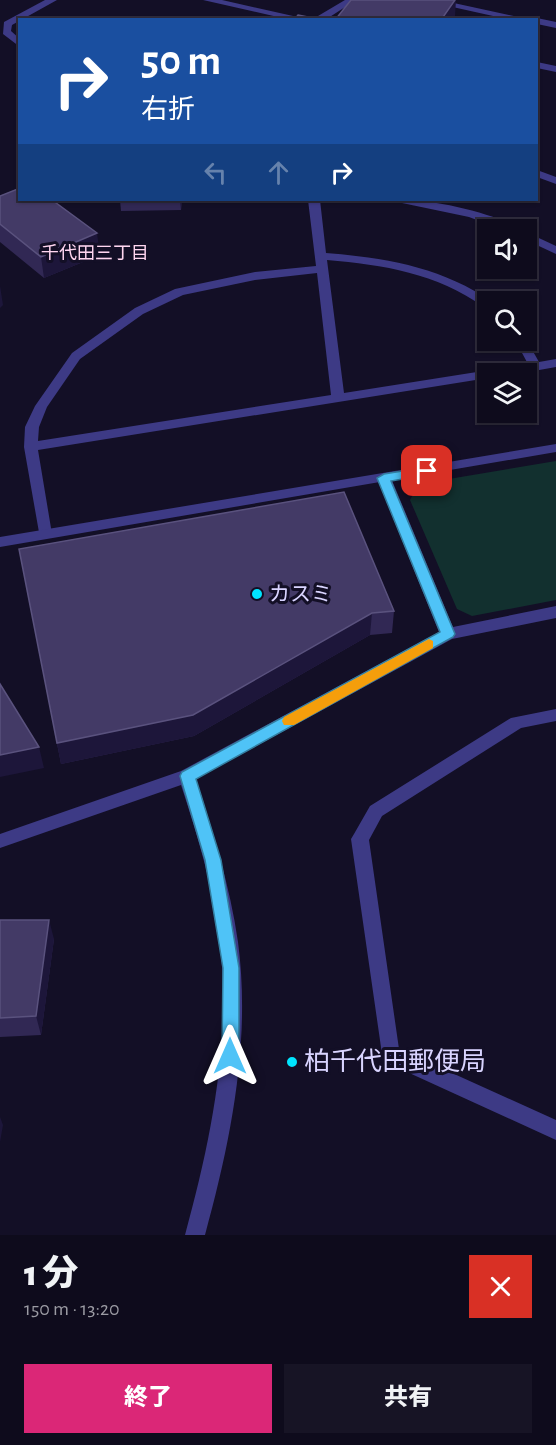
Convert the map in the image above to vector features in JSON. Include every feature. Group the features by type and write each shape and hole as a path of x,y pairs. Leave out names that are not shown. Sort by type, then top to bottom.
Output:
{"street":[{"path":"18,18 52,0"},
{"path":"208,0 299,18"},
{"path":"321,18 351,0"},
{"path":"426,0 518,18"},
{"path":"475,0 479,10"},
{"path":"18,18 7,24 6,32 18,42"},
{"path":"538,21 556,25"},
{"path":"538,65 556,69"},
{"path":"538,174 556,181"},
{"path":"314,201 338,397"},
{"path":"407,201 472,214 485,219"},
{"path":"537,241 556,251"},
{"path":"45,534 31,447 32,427 41,406 76,356 139,311 179,292 320,262 392,262 422,270 477,295"},
{"path":"537,366 556,363"},
{"path":"31,447 477,376"},
{"path":"0,542 556,448"},
{"path":"384,478 448,634"},
{"path":"0,841 187,776 448,634 556,612"},
{"path":"556,715 517,723 376,811 360,839 390,1055 556,1130"},
{"path":"187,776 213,860 231,968 230,1056 222,1125 214,1170 195,1235"}],"green space":[{"path":"556,461 556,600 472,616 457,609 410,500 419,484"}],"building":[{"path":"351,0 455,0 442,18 337,18"},
{"path":"298,15 313,18 296,18"},
{"path":"18,189 18,201 53,201 97,233 41,257 0,224 0,196"},
{"path":"344,492 394,611 372,613 193,715 57,743 19,549"},
{"path":"0,684 39,747 0,755"},
{"path":"0,920 49,920 36,1016 0,1018"}],"slow traffic":[{"path":"289,721 429,644"}],"place":[{"name":"カスミ","path":"257,594"},
{"name":"柏千代田郵便局","path":"292,1062"}],"district":[{"name":"千代田三丁目","path":"95,254"}],"route":[{"path":"230,1056 231,968 213,860 187,776 448,634 384,478 427,471"}]}
